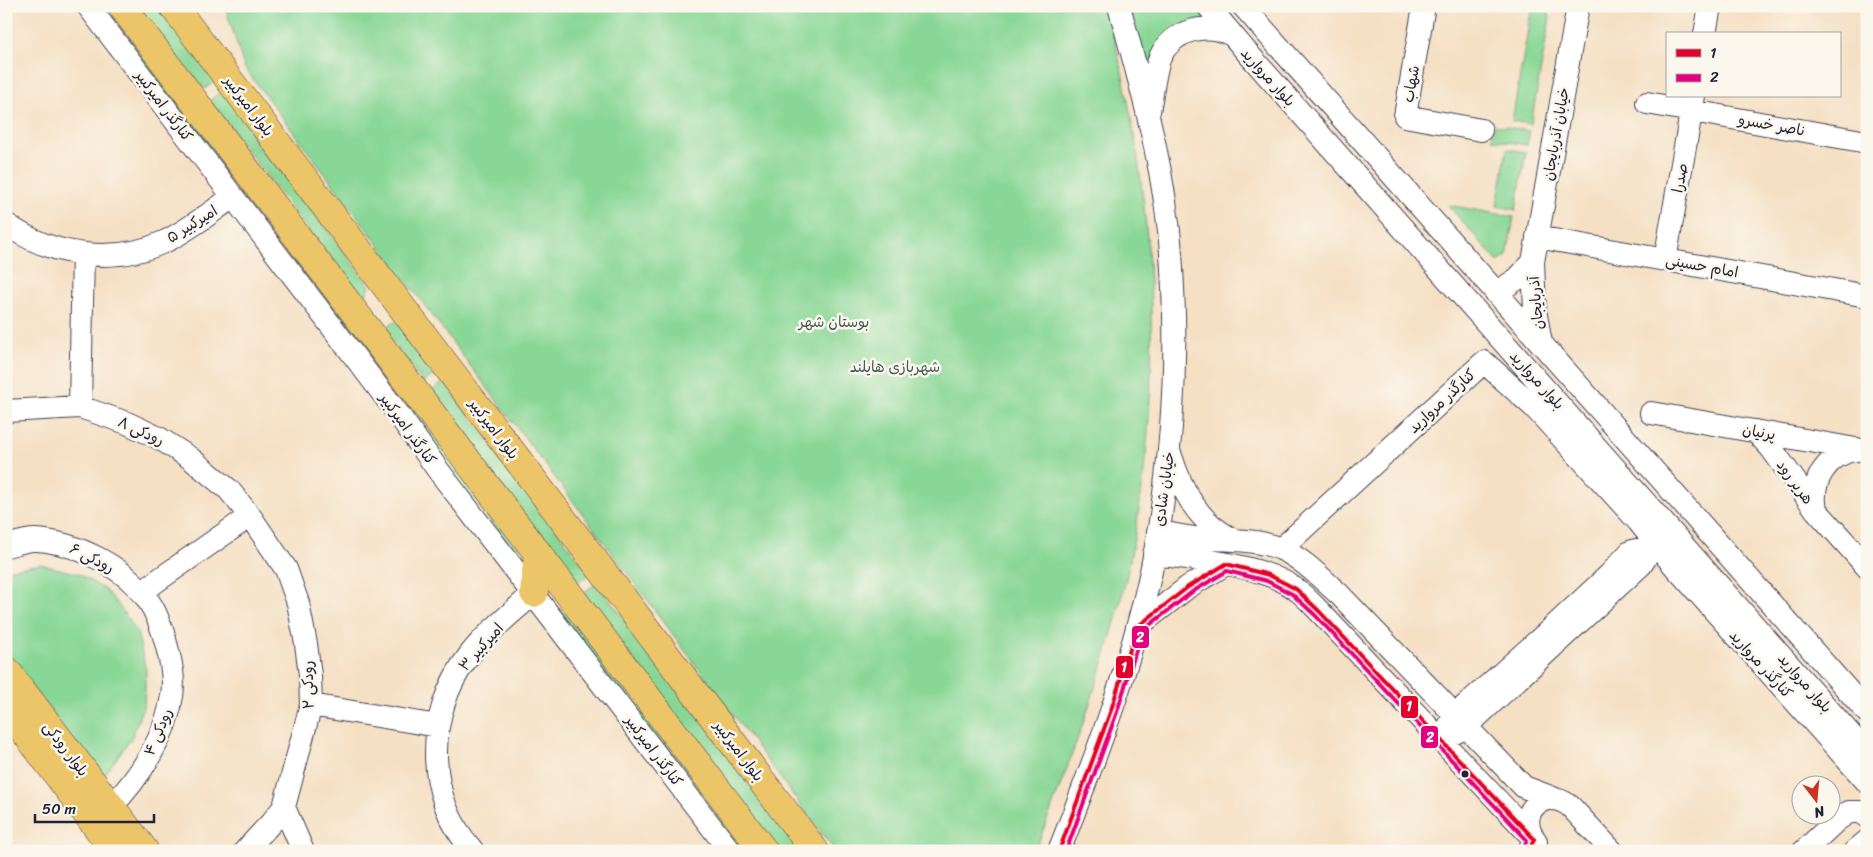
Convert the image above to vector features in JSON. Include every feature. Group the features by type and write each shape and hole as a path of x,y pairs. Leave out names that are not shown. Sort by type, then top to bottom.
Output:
{"main road":[{"path":"122,6 764,851"},
{"name":"بلوار امیرکبیر","path":"173,6 815,851"},
{"path":"362,321 394,297"},
{"path":"534,593 538,553"},
{"name":"بلوار رودکی","path":"6,670 145,851"},
{"name":"بلوار رودکی","path":"6,707 115,851"}],"street":[{"name":"کنارگذر امیرکبیر","path":"88,6 727,850"},
{"path":"187,6 206,50"},
{"name":"خیابان شادی","path":"1059,851 1111,710 1137,626 1154,554 1170,449 1174,348 1173,281 1169,224 1149,114 1119,6"},
{"name":"بلوار مروارید","path":"1208,6 1230,34 1867,753"},
{"name":"بلوار مروارید","path":"1243,6 1867,712"},
{"name":"شهاب","path":"1424,6 1405,116 1481,130"},
{"name":"خیابان آذربایجان","path":"1533,262 1578,6"},
{"path":"1705,32 1710,6"},
{"name":"خیابان شادی","path":"1149,114 1156,69 1160,57 1176,38 1198,28 1211,28 1230,34"},
{"name":"ناصر خسرو","path":"1647,103 1693,104 1867,142"},
{"name":"صدرا","path":"1665,260 1693,104"},
{"path":"1358,177 1354,168 1359,158 1369,155 1378,160"},
{"name":"امیرکبیر ۵","path":"6,224 30,239 47,246 83,254 124,253 164,242 233,197"},
{"name":"امام حسینی","path":"1537,238 1867,296"},
{"path":"80,407 83,254"},
{"path":"1496,293 1517,279 1533,262"},
{"name":"آذربایجان","path":"1533,262 1535,310 1541,344"},
{"path":"1514,354 1534,407"},
{"name":"کنارگذر مروارید","path":"1281,549 1484,362 1534,407 1638,521 1670,561 1867,782"},
{"name":"رودکی ۸","path":"6,411 80,407 127,424 159,438 190,458 229,490 250,516"},
{"name":"پرنیان","path":"1651,413 1862,450"},
{"path":"1588,437 1597,442 1607,439 1612,429 1608,419"},
{"name":"هریر رود","path":"1755,431 1771,448 1816,510 1867,567"},
{"path":"1170,449 1171,457 1183,488 1204,519 1216,531 1232,538 1281,549 1310,567 1339,594 1524,787 1562,800 1570,806 1612,851"},
{"path":"1816,510 1814,490 1823,469 1839,455 1862,450"},
{"path":"141,592 250,516"},
{"name":"رودکی ۲","path":"245,851 284,807 311,705 306,644 295,595 286,569 250,516"},
{"path":"1636,559 1638,521"},
{"path":"1158,532 1200,549 1226,564 1270,574 1296,589 1320,611 1441,740 1536,847"},
{"path":"1154,554 1200,549 1232,538"},
{"name":"رودکی ۶","path":"6,546 34,540 64,544 93,556 121,573 141,592"},
{"path":"1441,740 1610,574 1636,559 1670,561"},
{"path":"1137,626 1188,586 1226,564"},
{"name":"رودکی ۴","path":"111,807 126,792 142,769 165,723 172,695 172,667 165,637 151,604 141,592"},
{"name":"امیرکبیر ۳","path":"473,851 458,830 443,797 436,762 438,726 442,707 449,688 469,655 534,593"},
{"path":"311,705 438,726"},
{"path":"1536,847 1529,831 1528,821 1530,812 1536,804 1544,799 1553,798"},
{"path":"284,807 304,851"},
{"path":"1804,851 1848,812 1861,812 1867,817"},
{"path":"1856,851 1867,841"}],"green space":[{"path":"99,6 107,6 183,105 177,110"},
{"path":"137,6 158,6 215,81 202,91"},
{"name":"بوستان شهر","path":"225,6 1106,6 1123,76 1136,147 1145,219 1150,291 1151,364 1148,436 1139,508 1126,579 1117,614 1097,682 1035,851 835,851 244,67"},
{"path":"1128,6 1200,6 1212,19 1144,70"},
{"path":"1532,6 1547,9 1550,17 1531,124 1512,121"},
{"path":"222,91 370,286 366,294 358,295 209,101"},
{"path":"190,115 405,397 399,401 184,119"},
{"path":"1495,125 1530,131 1527,145 1492,139"},
{"path":"1507,149 1526,152 1516,210 1497,206"},
{"path":"1448,205 1514,217 1507,256 1498,262"},
{"path":"393,322 398,323 437,372 423,383 386,332 387,327"},
{"path":"444,382 590,574 576,584 430,392"},
{"path":"412,406 530,562 529,572 406,411"},
{"path":"40,564 79,574 105,590 137,632 146,670 144,704 132,737 102,778 6,653 6,570"},
{"path":"597,583 800,851 779,851 583,593"},
{"path":"564,607 749,851 740,851 559,612"}],"transit line":[{"name":"1","path":"1059,851 1111,710 1137,627 1188,587 1226,564 1269,575 1296,589 1534,839 1529,851"},
{"name":"2","path":"1066,851 1117,712 1142,631 1192,592 1227,571 1267,581 1292,594 1315,615 1527,840 1523,849"}],"park label":[{"name":"شهربازی هایلند","path":"895,367"}]}
